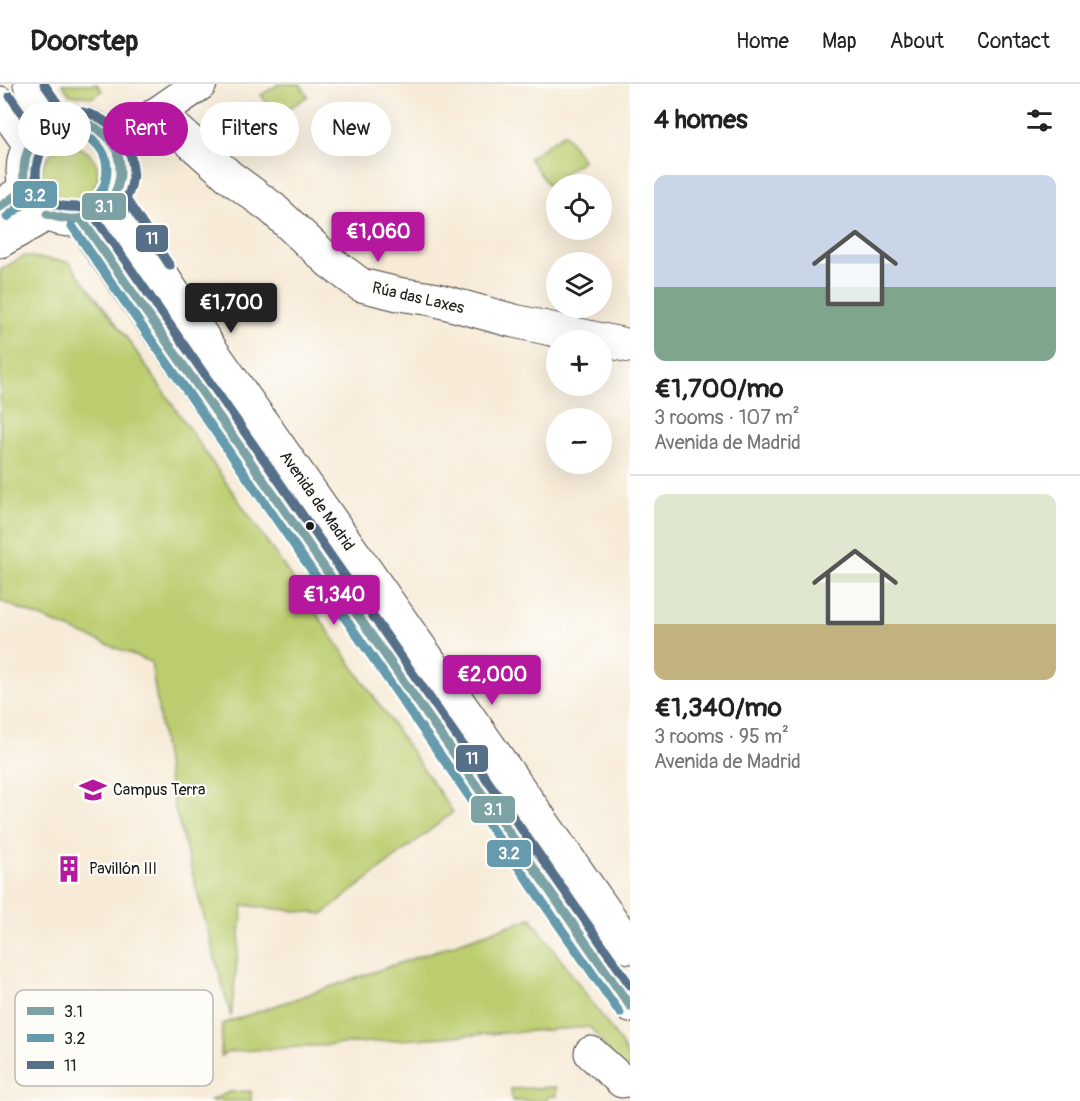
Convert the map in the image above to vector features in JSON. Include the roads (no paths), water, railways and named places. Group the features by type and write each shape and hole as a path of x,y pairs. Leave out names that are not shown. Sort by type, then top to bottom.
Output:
{"street":[{"path":"30,84 42,102"},
{"path":"174,102 200,84"},
{"path":"0,103 18,128"},
{"name":"Rúa das Laxes","path":"188,140 230,177 272,208 330,262 361,285 398,294 433,298 514,321 630,346"},
{"path":"25,156 23,162 23,179 13,198 33,202 47,214 57,218 82,219 97,214 112,200 120,183 118,156"},
{"name":"Avenida de Madrid","path":"112,200 209,347 630,947"},
{"path":"0,242 47,214"},
{"name":"Avenida de Madrid","path":"82,219 94,241 630,1006"},
{"path":"591,1053 622,1081"}],"place":[{"name":"Campus Terra","path":"93,790"},
{"name":"Pavillón III","path":"69,869"}]}
